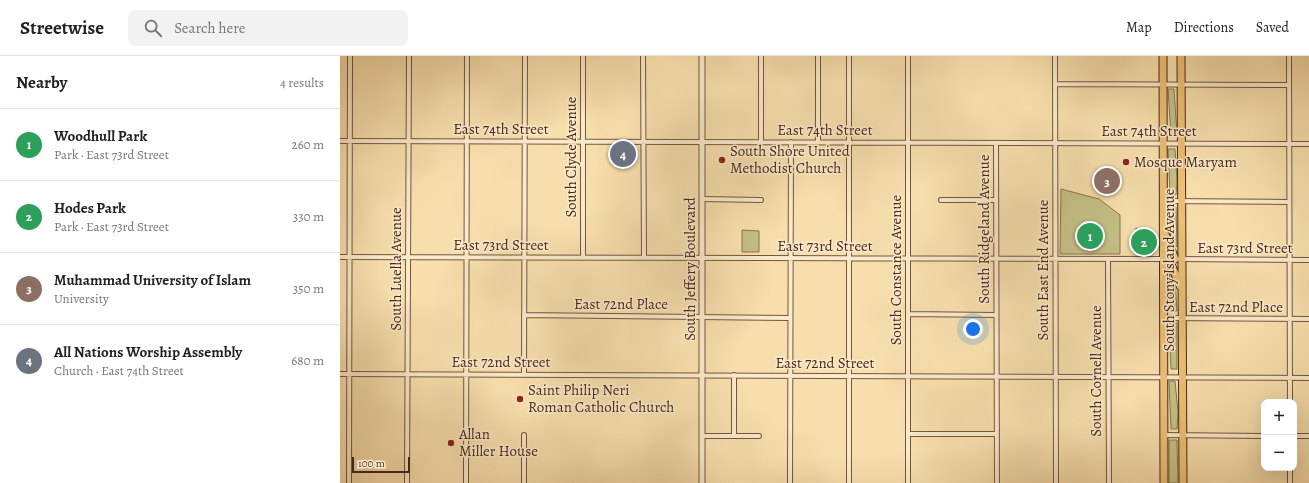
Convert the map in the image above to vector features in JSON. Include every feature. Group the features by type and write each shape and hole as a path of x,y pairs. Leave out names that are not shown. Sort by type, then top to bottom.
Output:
{"highway":[{"name":"South Stony Island Avenue","path":"1163,56 1163,230 1182,290 1183,483"},
{"name":"South Stony Island Avenue","path":"1164,483 1164,318 1182,201 1180,57"},
{"path":"1163,230 1182,290"}],"street":[{"path":"349,483 350,56"},
{"name":"South Luella Avenue","path":"407,483 409,56"},
{"path":"466,483 467,56"},
{"path":"524,374 525,56"},
{"name":"South Clyde Avenue","path":"583,56 583,258"},
{"path":"643,56 644,258"},
{"name":"South Jeffery Boulevard","path":"702,56 702,483"},
{"path":"761,56 761,142"},
{"path":"818,56 818,142"},
{"path":"849,56 849,483"},
{"name":"South Constance Avenue","path":"908,56 908,483"},
{"name":"South East End Avenue","path":"1055,56 1056,483"},
{"path":"1289,56 1290,399"},
{"path":"1055,84 1289,85"},
{"name":"East 74th Street","path":"340,141 1309,144"},
{"path":"790,142 790,483"},
{"name":"South Ridgeland Avenue","path":"996,143 997,483"},
{"path":"702,199 761,200"},
{"path":"940,200 996,200"},
{"path":"1163,201 1289,202"},
{"name":"East 73rd Street","path":"340,257 1309,260"},
{"name":"South Cornell Avenue","path":"1108,259 1108,483"},
{"path":"908,314 996,315"},
{"name":"East 72nd Place","path":"524,315 790,318"},
{"name":"East 72nd Place","path":"1164,318 1309,319"},
{"name":"East 72nd Street","path":"340,374 1182,376 1309,378"},
{"path":"734,375 734,436"},
{"path":"908,434 996,434"},
{"path":"524,435 524,483"},
{"path":"1164,435 1261,436"},
{"path":"702,436 759,436"},
{"path":"1297,436 1309,436"},
{"path":"1290,471 1290,483"}],"shaded area":[{"path":"1168,89 1174,89 1177,135 1171,135"},
{"path":"1168,149 1175,149 1177,181 1176,195 1170,194"},
{"path":"1061,189 1099,199 1120,215 1120,254 1060,254"},
{"path":"1168,206 1176,207 1177,247 1171,241"},
{"path":"1136,228 1155,243 1155,252 1153,254 1135,253"},
{"path":"742,230 759,231 759,252 742,252"},
{"path":"1169,266 1175,279 1177,311 1171,311"},
{"path":"1169,323 1177,323 1177,369 1171,369"},
{"path":"1169,381 1175,381 1178,412 1177,429 1171,429"},
{"path":"1169,440 1177,440 1178,483 1169,483"}],"place":[{"name":"All Nations Worship Assembly","path":"623,154"},
{"name":"South Shore United Methodist Church","path":"722,160"},
{"name":"Mosque Maryam","path":"1126,162"},
{"name":"Muhammad University of Islam","path":"1107,181"},
{"name":"Woodhull Park","path":"1090,236"},
{"name":"Hodes Park","path":"1144,242"},
{"name":"Saint Philip Neri Roman Catholic Church","path":"520,399"},
{"name":"Allan Miller House","path":"451,443"}]}
